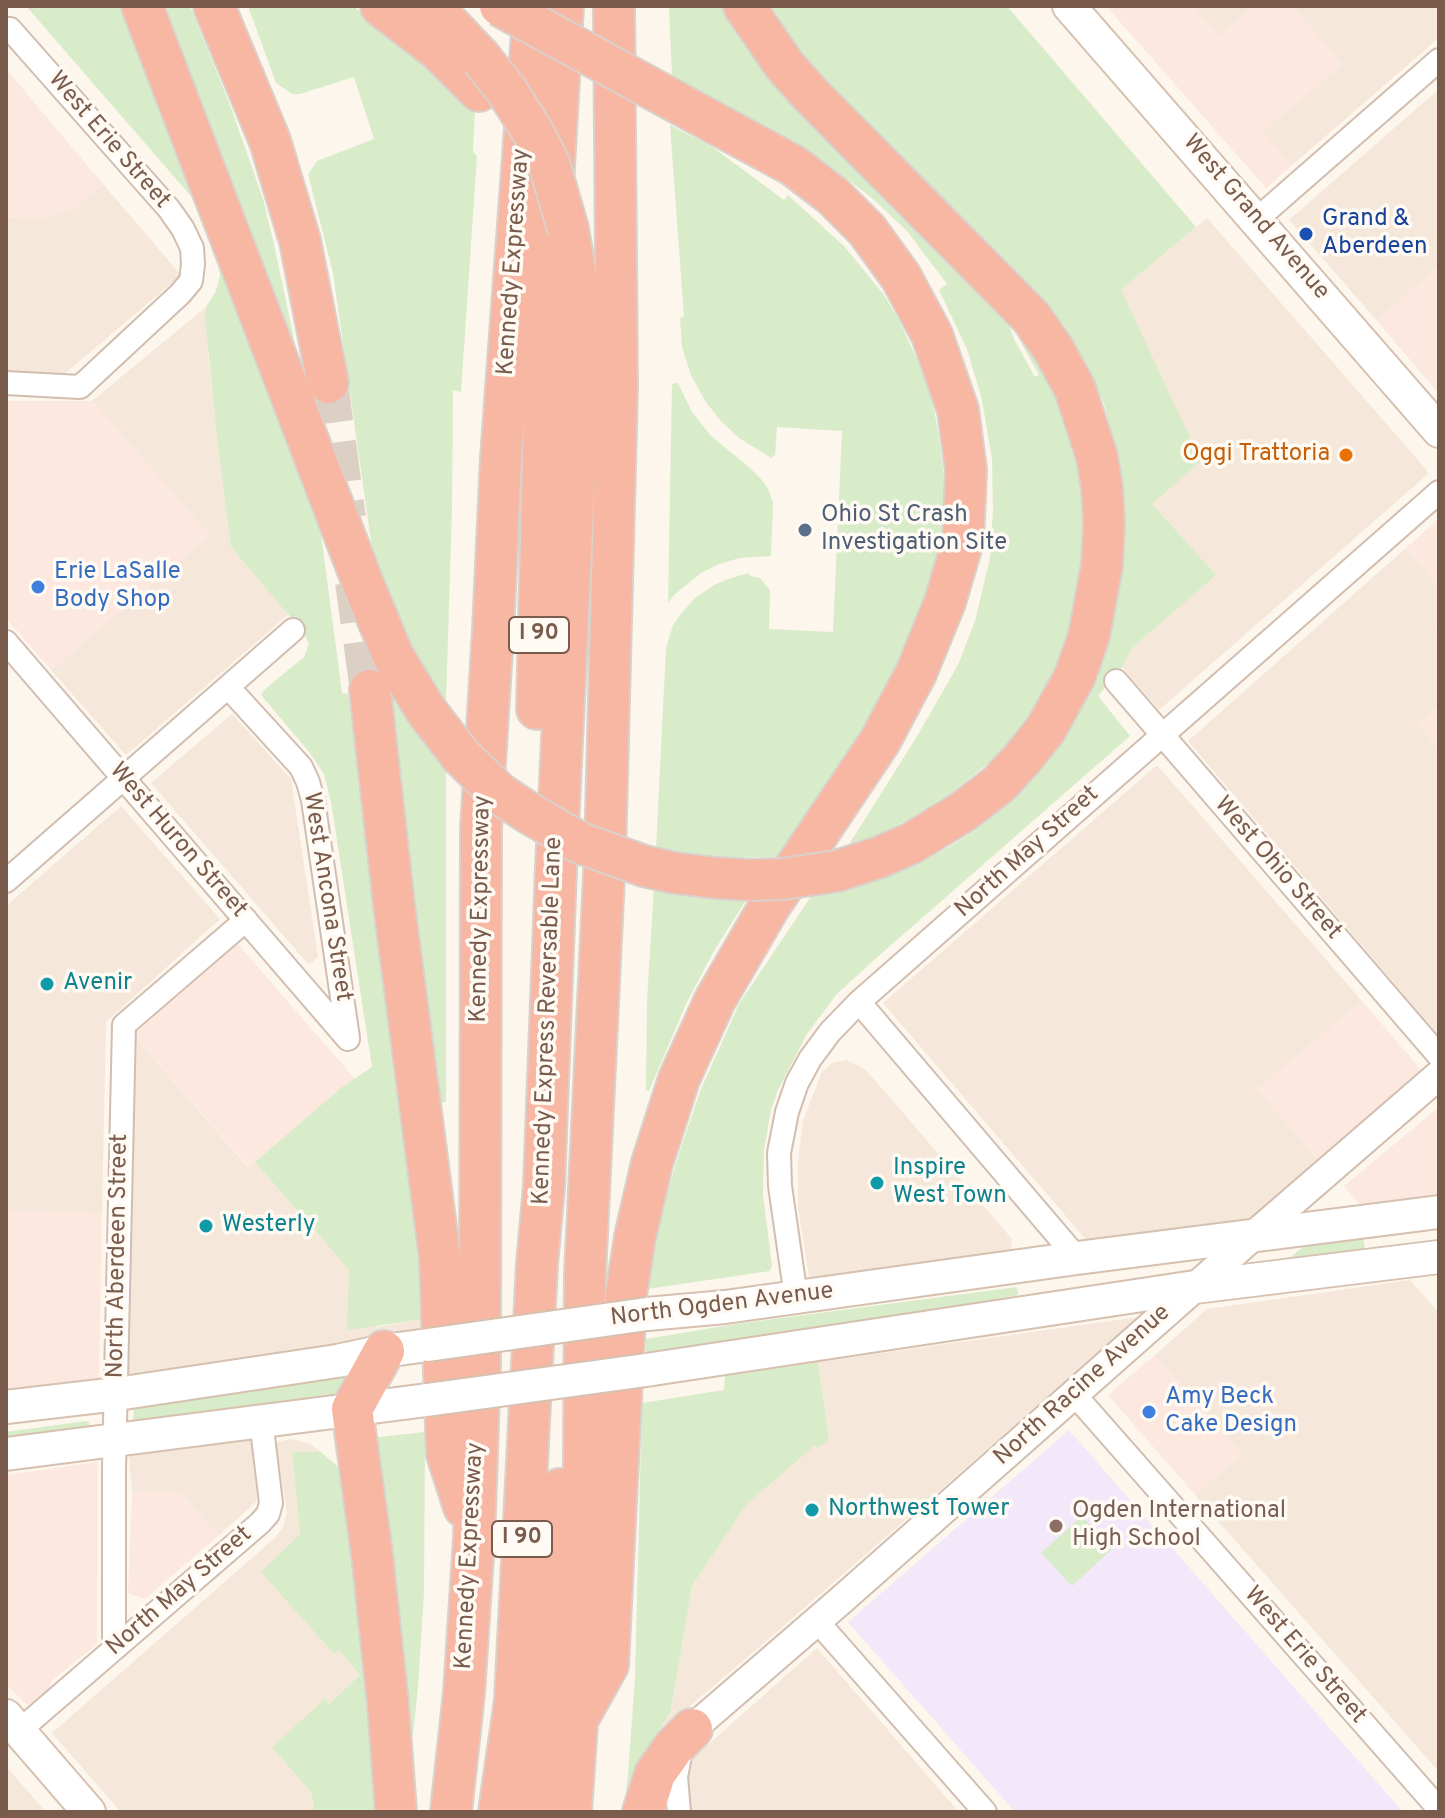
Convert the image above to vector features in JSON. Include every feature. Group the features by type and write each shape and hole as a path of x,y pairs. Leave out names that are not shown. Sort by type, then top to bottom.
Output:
{"highway":[{"path":"142,6 364,586 393,656 427,712 461,756 499,793 591,848 675,873 750,880 783,879 837,871 880,857 912,843 964,811 999,784 1046,729 1075,676 1089,636 1102,565 1104,522 1097,457 1075,389 1054,350 1031,317 811,95 785,66 744,6"},
{"path":"214,6 270,141 300,241 328,383"},
{"path":"381,6 438,50 480,74"},
{"path":"427,6 444,19 480,74"},
{"path":"500,6 794,166 833,196 867,230 901,277 932,335 958,410 966,470 963,541 945,602 916,673 880,741 769,907 715,1000 679,1079 652,1163 626,1295 608,1665 577,1722"},
{"name":"Kennedy Expressway","path":"451,1812 464,1693 474,1539 480,1365 481,829 501,458 534,6"},
{"name":"I 90","path":"537,1264 528,1191 540,567 547,290 563,6"},
{"name":"I 90","path":"571,1812 577,1722 584,1470 585,1275 605,855 617,387 614,6"},
{"name":"Kennedy Express Reversable Lane","path":"480,74 507,91 549,163 568,229 579,294 581,339 544,1187 537,1264 515,1701 499,1812"},
{"path":"370,690 394,905 440,1258 447,1454 474,1539"},
{"name":"I 90","path":"531,1812 541,1735 552,1558 585,1275"},
{"path":"384,1351 352,1409 387,1689 396,1812"},
{"path":"643,1812 655,1774 674,1747 692,1729"}],"main road":[{"name":"West Grand Avenue","path":"1069,6 1439,431"},
{"name":"North Ogden Avenue","path":"6,1407 117,1394 384,1351 647,1314 1439,1212"},
{"name":"North Ogden Avenue","path":"6,1454 646,1370 1195,1287 1436,1261"},
{"path":"13,1724 89,1812"}],"street":[{"name":"West Erie Street","path":"6,29 10,29 20,40 169,209 192,248 193,264 191,281 180,294 80,387 6,383"},
{"path":"1256,220 1439,60"},
{"name":"North May Street","path":"796,1297 780,1186 779,1153 787,1112 797,1083 830,1032 859,1002 1439,492"},
{"path":"6,881 293,630"},
{"name":"West Huron Street","path":"6,642 348,1039"},
{"name":"West Ohio Street","path":"1116,681 1439,1056"},
{"name":"West Ancona Street","path":"228,687 301,767 308,782 348,1039"},
{"name":"North Aberdeen Street","path":"114,1648 124,1025 246,920"},
{"path":"859,1002 1077,1258"},
{"name":"North Racine Avenue","path":"692,1729 1439,1075"},
{"name":"West Erie Street","path":"1074,1394 1439,1809"},
{"name":"North May Street","path":"13,1724 114,1648 268,1514 271,1503 261,1420"},
{"path":"817,1621 985,1812"},
{"path":"679,1812 676,1777 682,1746 692,1729"}],"shaded area":[{"path":"1106,6 1192,6 1219,37 1254,6 1292,6 1342,64 1263,132 1291,166 1266,188"},
{"path":"1192,6 1254,6 1219,37"},
{"path":"1292,6 1439,6 1439,38 1291,166 1262,132 1342,64"},
{"path":"6,69 103,184 71,210 36,219 6,217"},
{"path":"1439,89 1439,266 1377,321 1289,220"},
{"path":"103,184 181,275 61,377 6,374 6,217 36,219 71,210"},
{"path":"1207,218 1428,474 1159,710 1122,667 1132,648 1215,575 1152,504 1121,290"},
{"path":"1439,266 1439,394 1377,321"},
{"path":"206,307 208,354 231,547 289,614 126,755 51,670 209,535 92,401"},
{"path":"6,401 92,401 209,535 51,670 6,618"},
{"path":"1439,518 1439,586 1406,548"},
{"path":"1406,548 1439,586 1439,622 1436,625 1439,629 1439,705 1418,724 1439,749 1439,1036 1188,741"},
{"path":"1439,705 1439,749 1418,724"},
{"path":"232,714 291,779 318,957 309,965 151,783"},
{"path":"1157,765 1362,1001 1258,1089 1319,1161 1245,1227 1089,1243 883,1003"},
{"path":"121,806 220,919 106,1022 102,1213 6,1212 6,906"},
{"path":"238,944 355,1079 249,1167 133,1035"},
{"path":"1362,1001 1423,1072 1319,1161 1258,1089"},
{"path":"133,1035 248,1167 255,1162 349,1270 377,1327 429,1318 429,1331 124,1375"},
{"name":"Inspire West Town","path":"847,1060 866,1070 1012,1239 1010,1255 809,1277 798,1206 798,1161 803,1120 822,1072 832,1063"},
{"path":"1439,1107 1439,1201 1366,1212 1344,1186"},
{"path":"6,1212 102,1213 99,1378 6,1390"},
{"path":"1410,1280 1439,1313 1439,1772 1195,1495 1242,1454 1155,1355 1207,1309"},
{"path":"1139,1317 658,1733 671,1710 692,1586 747,1504 815,1444 829,1439 818,1362"},
{"path":"1155,1355 1242,1454 1195,1495 1108,1395"},
{"name":"Ogden International High School","path":"1069,1430 1403,1812 1015,1812 848,1622"},
{"path":"292,1439 308,1443 321,1452 292,1452 300,1534 262,1572 334,1654 339,1650 360,1675 329,1704 325,1700 311,1792 312,1812 121,1812 52,1733 276,1537 284,1525 287,1512 276,1442"},
{"path":"251,1440 257,1501 218,1536 180,1492 132,1492 129,1456"},
{"path":"98,1462 97,1644 51,1681 48,1694 31,1705 26,1704 6,1684 6,1475"},
{"path":"132,1492 180,1492 218,1536 145,1599 128,1593"},
{"path":"817,1648 959,1812 688,1812 685,1765"},
{"path":"6,1766 46,1812 6,1812"}],"green space":[{"path":"26,6 129,6 319,519 342,693 348,694 432,1318 347,1330 349,1270 255,1162 341,1088 372,1067 324,774 261,695 304,657 309,644 304,633 231,547 205,318 206,307 216,291 220,275 218,256 196,202"},
{"path":"161,6 190,6 230,105 263,199 304,387"},
{"path":"248,6 353,6 408,48 464,98 475,112 473,152 477,156 461,392 453,390 446,701 400,634 377,584 333,273 308,174 317,161 374,139 354,77 300,94 292,94 276,83"},
{"path":"669,6 724,6 752,53 1007,318 1014,339 1035,377 1039,375 1019,339 1022,336 1054,394 1074,442 1084,489 1087,540 1074,628 1058,670 1039,705 1002,752 951,793 911,818 848,846 958,665 975,621 990,558 993,510 992,459 982,400 967,349 939,290 947,284 907,231 873,199 829,165 779,134 672,78"},
{"path":"767,6 1007,6 1196,227 1121,290 1201,461 1152,504 1216,575 1132,648 1122,667 1098,696 1130,736 836,995 807,1034 778,1090 764,1150 763,1195 772,1265 770,1271 647,1289 659,1228 656,1228 681,1147 701,1089 739,1004 814,892 828,890 837,893 919,864 980,827 1012,800 1044,766 1088,696 1110,631 1121,581 1124,526 1120,461 1103,401 1072,339 1032,289 839,95 789,39"},
{"path":"670,125 711,146 784,200 788,195 845,247 884,295 900,322 933,404 939,437 944,476 943,512 939,558 929,601 880,705 781,857 723,858 656,848 666,648 673,625 695,598 714,585 749,573 760,578 770,590 769,629 833,632 842,431 777,427 775,455 771,458 739,438 705,401 691,375 682,347 680,318 684,317"},
{"path":"678,383 692,412 711,436 749,467 768,489 773,503 771,556 740,558 719,564 701,573 668,603 672,384"},
{"path":"387,688 391,688 446,764 446,1102 437,1103"},
{"path":"654,886 748,897 687,1002 649,1091 646,1090 647,1000"},
{"path":"1363,1237 1367,1259 1278,1268 1304,1246"},
{"path":"1017,1287 1018,1295 929,1317 646,1352 646,1339"},
{"path":"818,1362 829,1439 818,1448 815,1445 747,1504 692,1586 671,1710 624,1812 635,1679 642,1403 724,1390 725,1376"},
{"path":"347,1377 335,1395 139,1423 133,1419 134,1409 138,1406"},
{"path":"89,1422 89,1429 6,1441 6,1432"},
{"path":"425,1432 424,1593 418,1687 413,1735 405,1735 371,1438"},
{"path":"292,1452 321,1452 337,1466 349,1490 383,1812 312,1812 311,1792 272,1747 325,1699 329,1704 360,1675 339,1650 334,1654 261,1572 300,1534"},
{"path":"1082,1516 1112,1549 1072,1586 1041,1553"}],"tunnel":[{"path":"328,383 346,518"},
{"path":"355,582 370,690"}],"place":[{"name":"Grand & Aberdeen","path":"1306,234"},
{"name":"Oggi Trattoria","path":"1346,455"},
{"name":"Ohio St Crash Investigation Site","path":"805,530"},
{"name":"Erie LaSalle Body Shop","path":"38,587"},
{"name":"Avenir","path":"47,984"},
{"name":"Inspire West Town","path":"877,1183"},
{"name":"Westerly","path":"206,1226"},
{"name":"Amy Beck Cake Design","path":"1149,1412"},
{"name":"Northwest Tower","path":"812,1510"},
{"name":"Ogden International High School","path":"1056,1526"}]}
